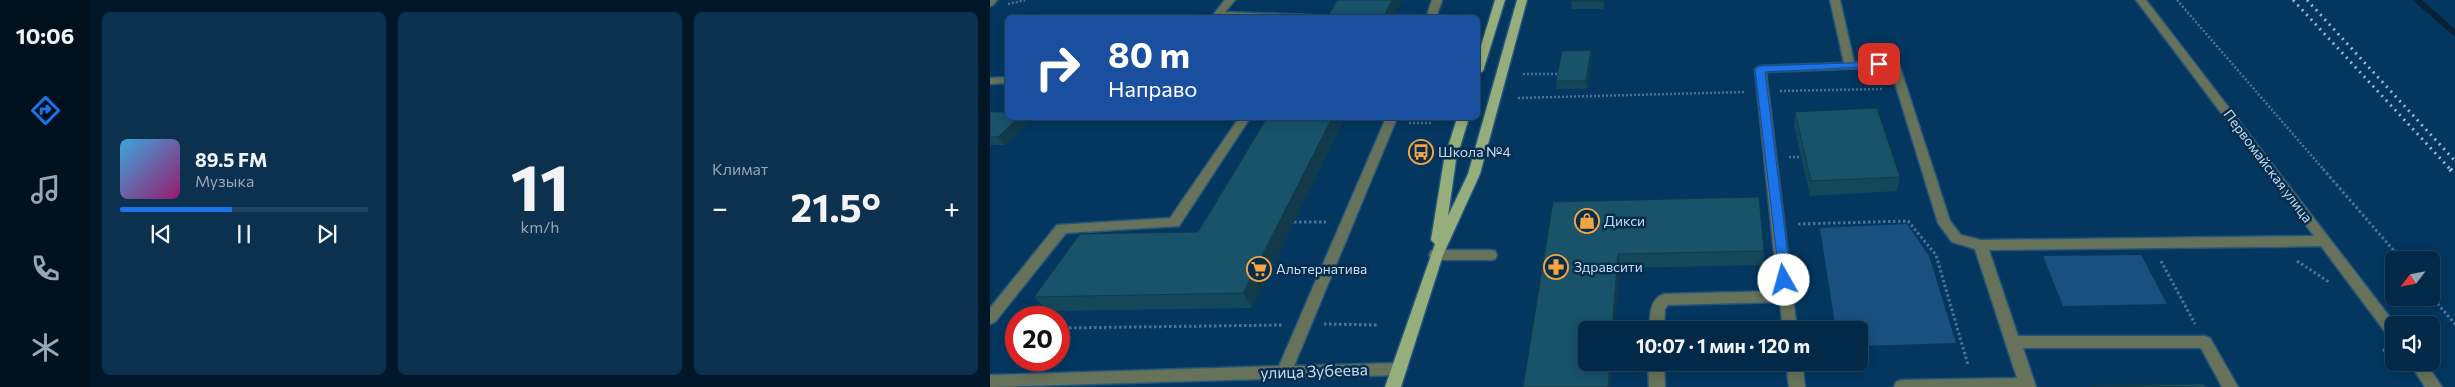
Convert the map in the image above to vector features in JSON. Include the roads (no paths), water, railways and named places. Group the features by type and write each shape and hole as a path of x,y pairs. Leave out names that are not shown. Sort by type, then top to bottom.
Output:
{"main road":[{"path":"1480,65 1500,0"},
{"path":"1393,387 1436,255 1474,174 1522,0"},
{"path":"1436,255 1450,160 1461,120"}],"street":[{"path":"990,4 992,0"},
{"path":"1218,15 1230,0"},
{"path":"1432,15 1437,0"},
{"path":"1835,0 1850,66"},
{"name":"Первомайская улица","path":"2141,0 2210,88 2385,321"},
{"path":"1789,321 1760,69 1894,64 1944,223 1956,239 1981,245 2325,241"},
{"path":"990,81 1005,80"},
{"path":"990,318 1062,228 1174,223 1243,120"},
{"path":"1284,372 1390,120"},
{"path":"1902,387 2028,385 1981,245"},
{"path":"1436,255 1490,255"},
{"path":"1657,321 1658,308 1664,300 1786,296"},
{"path":"2013,342 2205,342 2230,387"},
{"name":"улица Зубеева","path":"990,382 1399,369"},
{"path":"1656,371 1657,387"},
{"path":"1795,371 1796,387"},
{"path":"2422,371 2434,387"}],"waterway":[{"path":"2417,0 2455,33"}],"railway":[{"path":"2293,0 2451,170"},
{"path":"2307,0 2455,161"},
{"path":"2451,170 2455,174"}],"place":[{"name":"Школа №4","path":"1421,152"},
{"name":"Дикси","path":"1587,221"},
{"name":"Здравсити","path":"1556,267"},
{"name":"Альтернатива","path":"1259,269"}]}
